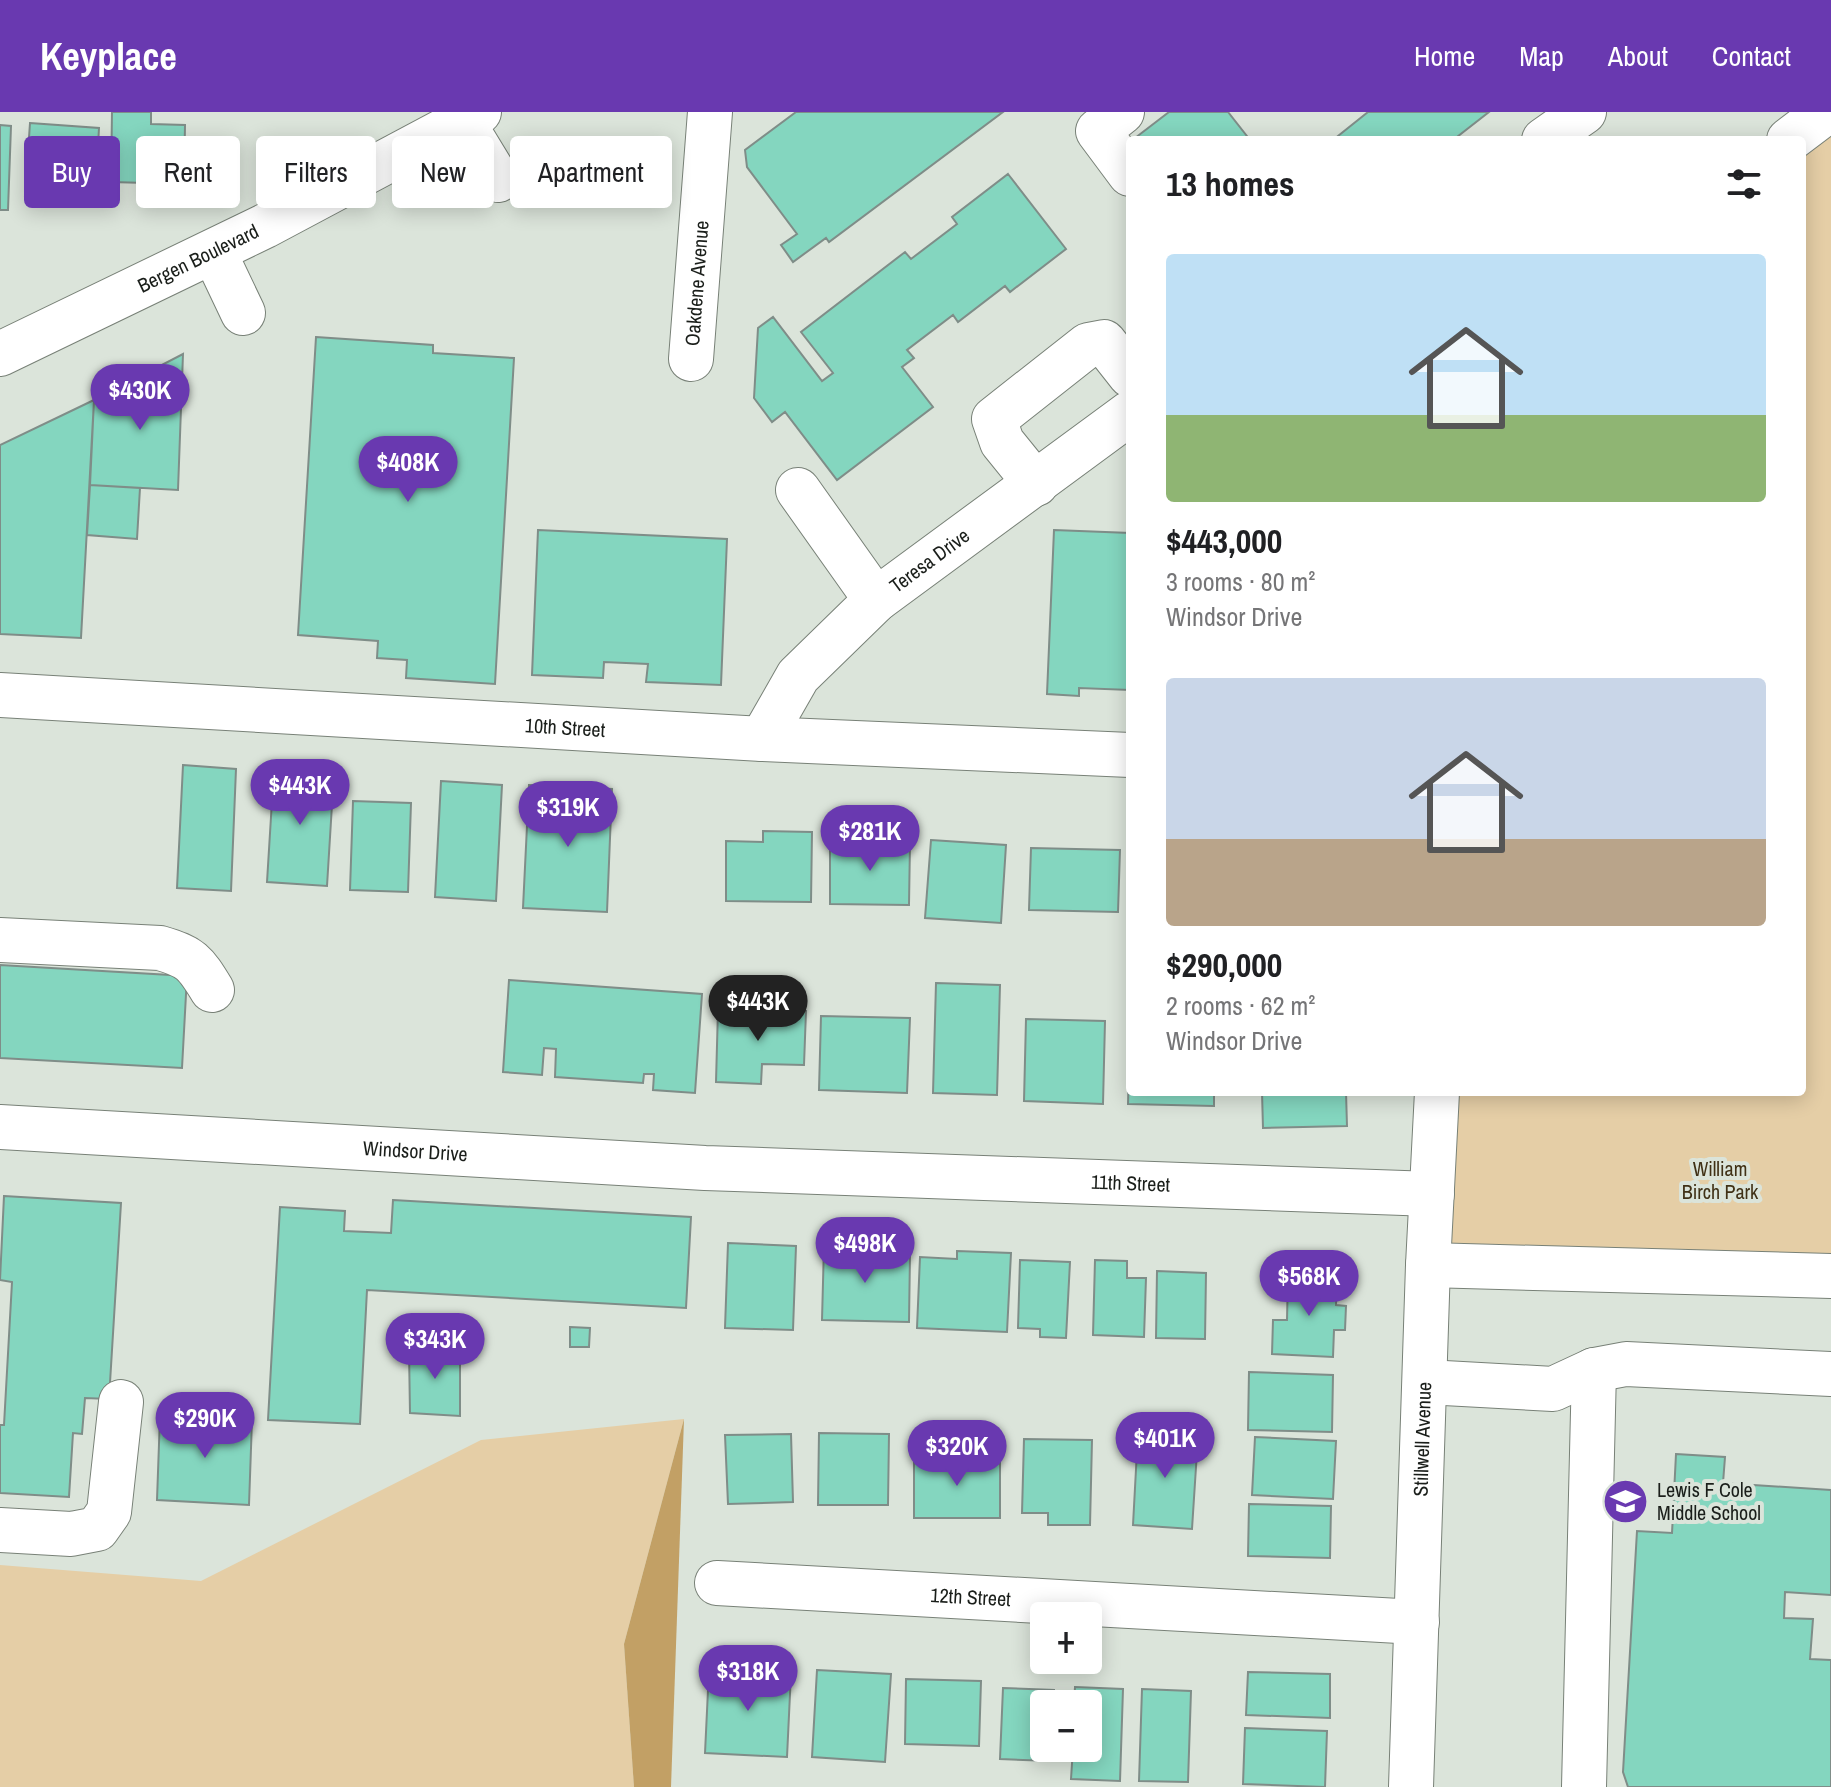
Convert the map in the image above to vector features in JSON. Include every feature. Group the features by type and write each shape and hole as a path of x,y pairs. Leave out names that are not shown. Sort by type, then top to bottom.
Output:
{"street":[{"path":"709,125 744,112"},
{"path":"1550,136 1584,112"},
{"path":"1794,136 1826,112"},
{"path":"470,116 498,180"},
{"name":"Bergen Boulevard","path":"0,354 214,252 470,116"},
{"path":"1110,121 1126,163"},
{"name":"Oakdene Avenue","path":"691,359 709,125"},
{"path":"214,252 243,313"},
{"path":"1036,484 1002,442 994,419 1088,345 1104,342 1126,370"},
{"name":"Teresa Drive","path":"762,739 798,676 876,600 1126,416"},
{"path":"798,490 876,600"},
{"name":"10th Street","path":"0,695 762,739 1126,755"},
{"path":"0,940 160,948 186,956 201,971 212,990"},
{"name":"Stillwell Avenue","path":"1411,1787 1428,1265 1437,1096"},
{"name":"Windsor Drive","path":"0,1127 830,1173"},
{"name":"11th Street","path":"830,1173 1432,1194"},
{"path":"1428,1265 1831,1276"},
{"path":"1426,1382 1553,1389 1594,1370 1626,1364 1831,1374"},
{"path":"1584,1787 1594,1370"},
{"path":"0,1530 71,1534 97,1529 109,1512 121,1402"},
{"name":"12th Street","path":"717,1583 1417,1622"}],"green space":[{"name":"William Birch Park","path":"1831,112 1831,1271 1428,1265 1437,1096 1806,1096 1806,136"},
{"path":"684,1419 624,1644 634,1787 0,1787 0,1565 201,1581 481,1440"}],"shaded area":[{"path":"684,1419 671,1787 634,1787 624,1644"}],"building":[{"path":"112,112 151,112 151,124 185,125 185,136 136,136 136,183 120,182 120,136 112,136"},
{"path":"796,112 1003,112 829,242 826,238 793,262 781,245 797,234 747,167 745,150"},
{"path":"1169,112 1228,112 1247,136 1138,136"},
{"path":"1368,112 1489,112 1458,136 1338,136"},
{"path":"30,123 99,128 99,136 29,136"},
{"path":"0,125 11,126 8,210 0,210"},
{"path":"1008,174 1066,249 1010,292 1005,286 958,322 953,315 907,350 914,358 902,367 933,407 837,480 785,412 772,422 754,398 758,328 773,317 822,381 833,373 801,332 905,252 911,259 957,224 952,217"},
{"path":"316,337 433,345 433,353 514,358 495,684 406,678 407,660 377,658 378,641 298,635"},
{"path":"183,354 178,490 90,485 94,400"},
{"path":"94,400 81,638 0,634 0,445"},
{"path":"90,485 140,488 137,539 87,535"},
{"path":"538,530 727,539 721,685 646,682 648,664 604,662 603,678 532,675"},
{"path":"1054,530 1126,533 1126,690 1079,688 1079,696 1047,694"},
{"path":"183,765 236,769 231,891 177,888"},
{"path":"274,768 334,772 327,886 267,882"},
{"path":"441,781 502,785 496,901 435,897"},
{"path":"529,785 612,789 607,912 523,908"},
{"path":"353,801 411,803 408,892 350,890"},
{"path":"763,831 812,832 811,902 726,901 726,841 763,842"},
{"path":"931,840 1006,845 1001,923 925,918"},
{"path":"830,842 910,843 909,905 830,904"},
{"path":"1031,848 1120,850 1118,912 1029,910"},
{"path":"0,965 187,976 182,1068 0,1058"},
{"path":"509,980 702,994 695,1093 653,1090 654,1074 644,1074 643,1083 555,1077 556,1049 544,1048 542,1075 503,1072"},
{"path":"936,983 1000,985 997,1095 933,1093"},
{"path":"718,1009 806,1011 804,1065 762,1064 761,1084 716,1082"},
{"path":"821,1016 910,1018 907,1093 819,1090"},
{"path":"1026,1019 1105,1021 1103,1104 1024,1101"},
{"path":"1128,1096 1214,1096 1214,1106 1128,1104"},
{"path":"1262,1096 1346,1096 1347,1126 1263,1128"},
{"path":"4,1196 121,1203 109,1399 85,1398 82,1434 73,1433 69,1497 0,1493 0,1425 4,1425 12,1282 0,1280"},
{"path":"393,1200 691,1217 686,1308 367,1290 360,1424 268,1420 280,1207 345,1211 344,1231 391,1233"},
{"path":"728,1243 796,1246 793,1330 725,1328"},
{"path":"824,1245 874,1246 874,1254 910,1254 909,1322 822,1320"},
{"path":"957,1251 1011,1253 1007,1332 917,1328 920,1257 957,1259"},
{"path":"1020,1260 1070,1262 1066,1338 1040,1337 1040,1329 1018,1328"},
{"path":"1095,1260 1127,1261 1127,1278 1146,1278 1144,1337 1093,1335"},
{"path":"1157,1271 1206,1273 1205,1339 1156,1338"},
{"path":"1288,1275 1337,1277 1336,1305 1346,1306 1345,1330 1334,1330 1333,1357 1272,1354 1273,1320 1287,1320"},
{"path":"570,1327 590,1328 589,1347 570,1347"},
{"path":"460,1346 460,1416 410,1413 409,1350"},
{"path":"1249,1372 1333,1375 1332,1432 1248,1430"},
{"path":"160,1416 252,1420 249,1505 157,1500"},
{"path":"1138,1432 1198,1436 1192,1529 1133,1525"},
{"path":"819,1433 889,1434 888,1505 818,1505"},
{"path":"791,1434 793,1502 728,1504 725,1435"},
{"path":"1255,1437 1336,1441 1333,1499 1252,1495"},
{"path":"1024,1439 1092,1440 1090,1525 1048,1525 1048,1513 1022,1513"},
{"path":"1676,1454 1725,1457 1723,1483 1831,1490 1831,1595 1785,1592 1784,1618 1813,1619 1810,1659 1831,1660 1831,1787 1628,1787 1623,1772 1637,1531 1672,1533"},
{"path":"914,1458 1000,1458 1000,1518 914,1518"},
{"path":"1249,1504 1331,1506 1330,1558 1248,1556"},
{"path":"709,1669 791,1673 787,1757 705,1753"},
{"path":"817,1670 891,1674 885,1762 812,1757"},
{"path":"1248,1672 1330,1674 1330,1718 1246,1715"},
{"path":"906,1679 981,1681 979,1746 905,1744"},
{"path":"1075,1687 1123,1689 1120,1781 1071,1779 1072,1762 1102,1762 1102,1690 1075,1690"},
{"path":"1003,1688 1054,1690 1030,1690 1030,1760 1000,1759"},
{"path":"1142,1689 1191,1691 1188,1782 1139,1781"},
{"path":"1245,1728 1327,1731 1325,1787 1243,1784"}],"place":[{"name":"Lewis F Cole Middle School","path":"1626,1502"}]}
